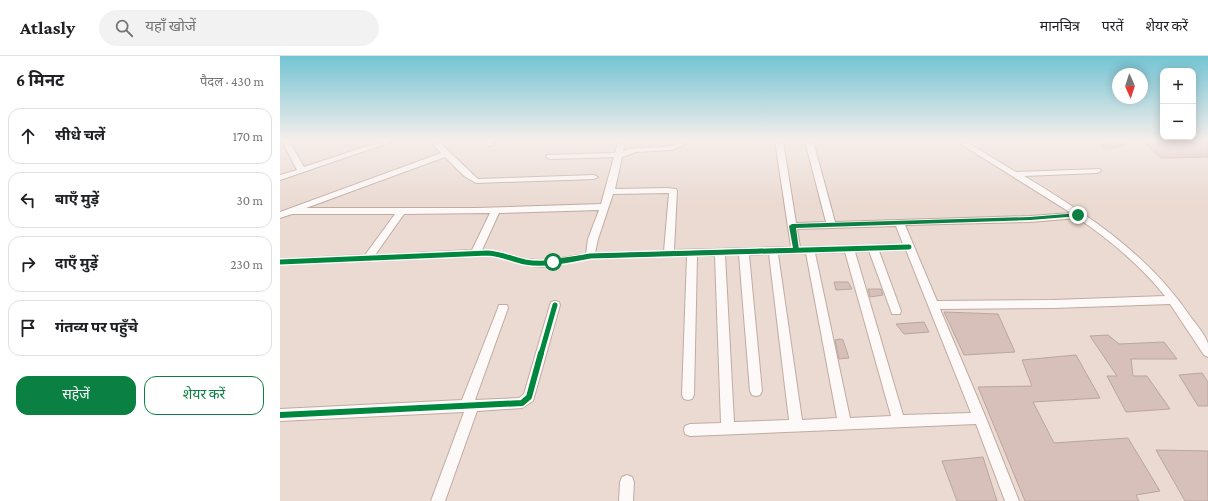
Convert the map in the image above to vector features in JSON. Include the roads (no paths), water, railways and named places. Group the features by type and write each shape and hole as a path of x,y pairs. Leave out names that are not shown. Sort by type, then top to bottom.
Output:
{"street":[{"path":"297,162 302,171"},
{"path":"280,178 329,162"},
{"path":"280,215 424,162"},
{"path":"454,162 472,178 479,181 594,177"},
{"path":"590,256 595,233 610,192 618,162"},
{"path":"782,162 796,250"},
{"path":"814,162 831,225"},
{"path":"994,162 1078,215 1122,245 1156,278 1173,300 1208,352"},
{"path":"1014,174 1097,171"},
{"path":"610,192 667,190 672,192 669,254"},
{"path":"291,211 401,212 605,206"},
{"path":"476,254 496,210"},
{"path":"368,258 401,212"},
{"path":"792,226 1030,219 1078,215"},
{"path":"898,222 934,305 1012,501"},
{"path":"280,262 495,253 533,263 590,256 909,247"},
{"path":"873,248 896,311"},
{"path":"849,249 898,420"},
{"path":"810,250 845,424"},
{"path":"773,251 796,426"},
{"path":"744,252 756,391"},
{"path":"720,253 728,429"},
{"path":"688,395 692,254"},
{"path":"934,305 1053,304 1173,300"},
{"path":"280,415 517,404 526,401 555,305"},
{"path":"438,501 503,308"},
{"path":"690,430 845,424 898,420 980,418"},
{"path":"626,501 628,482"}]}
